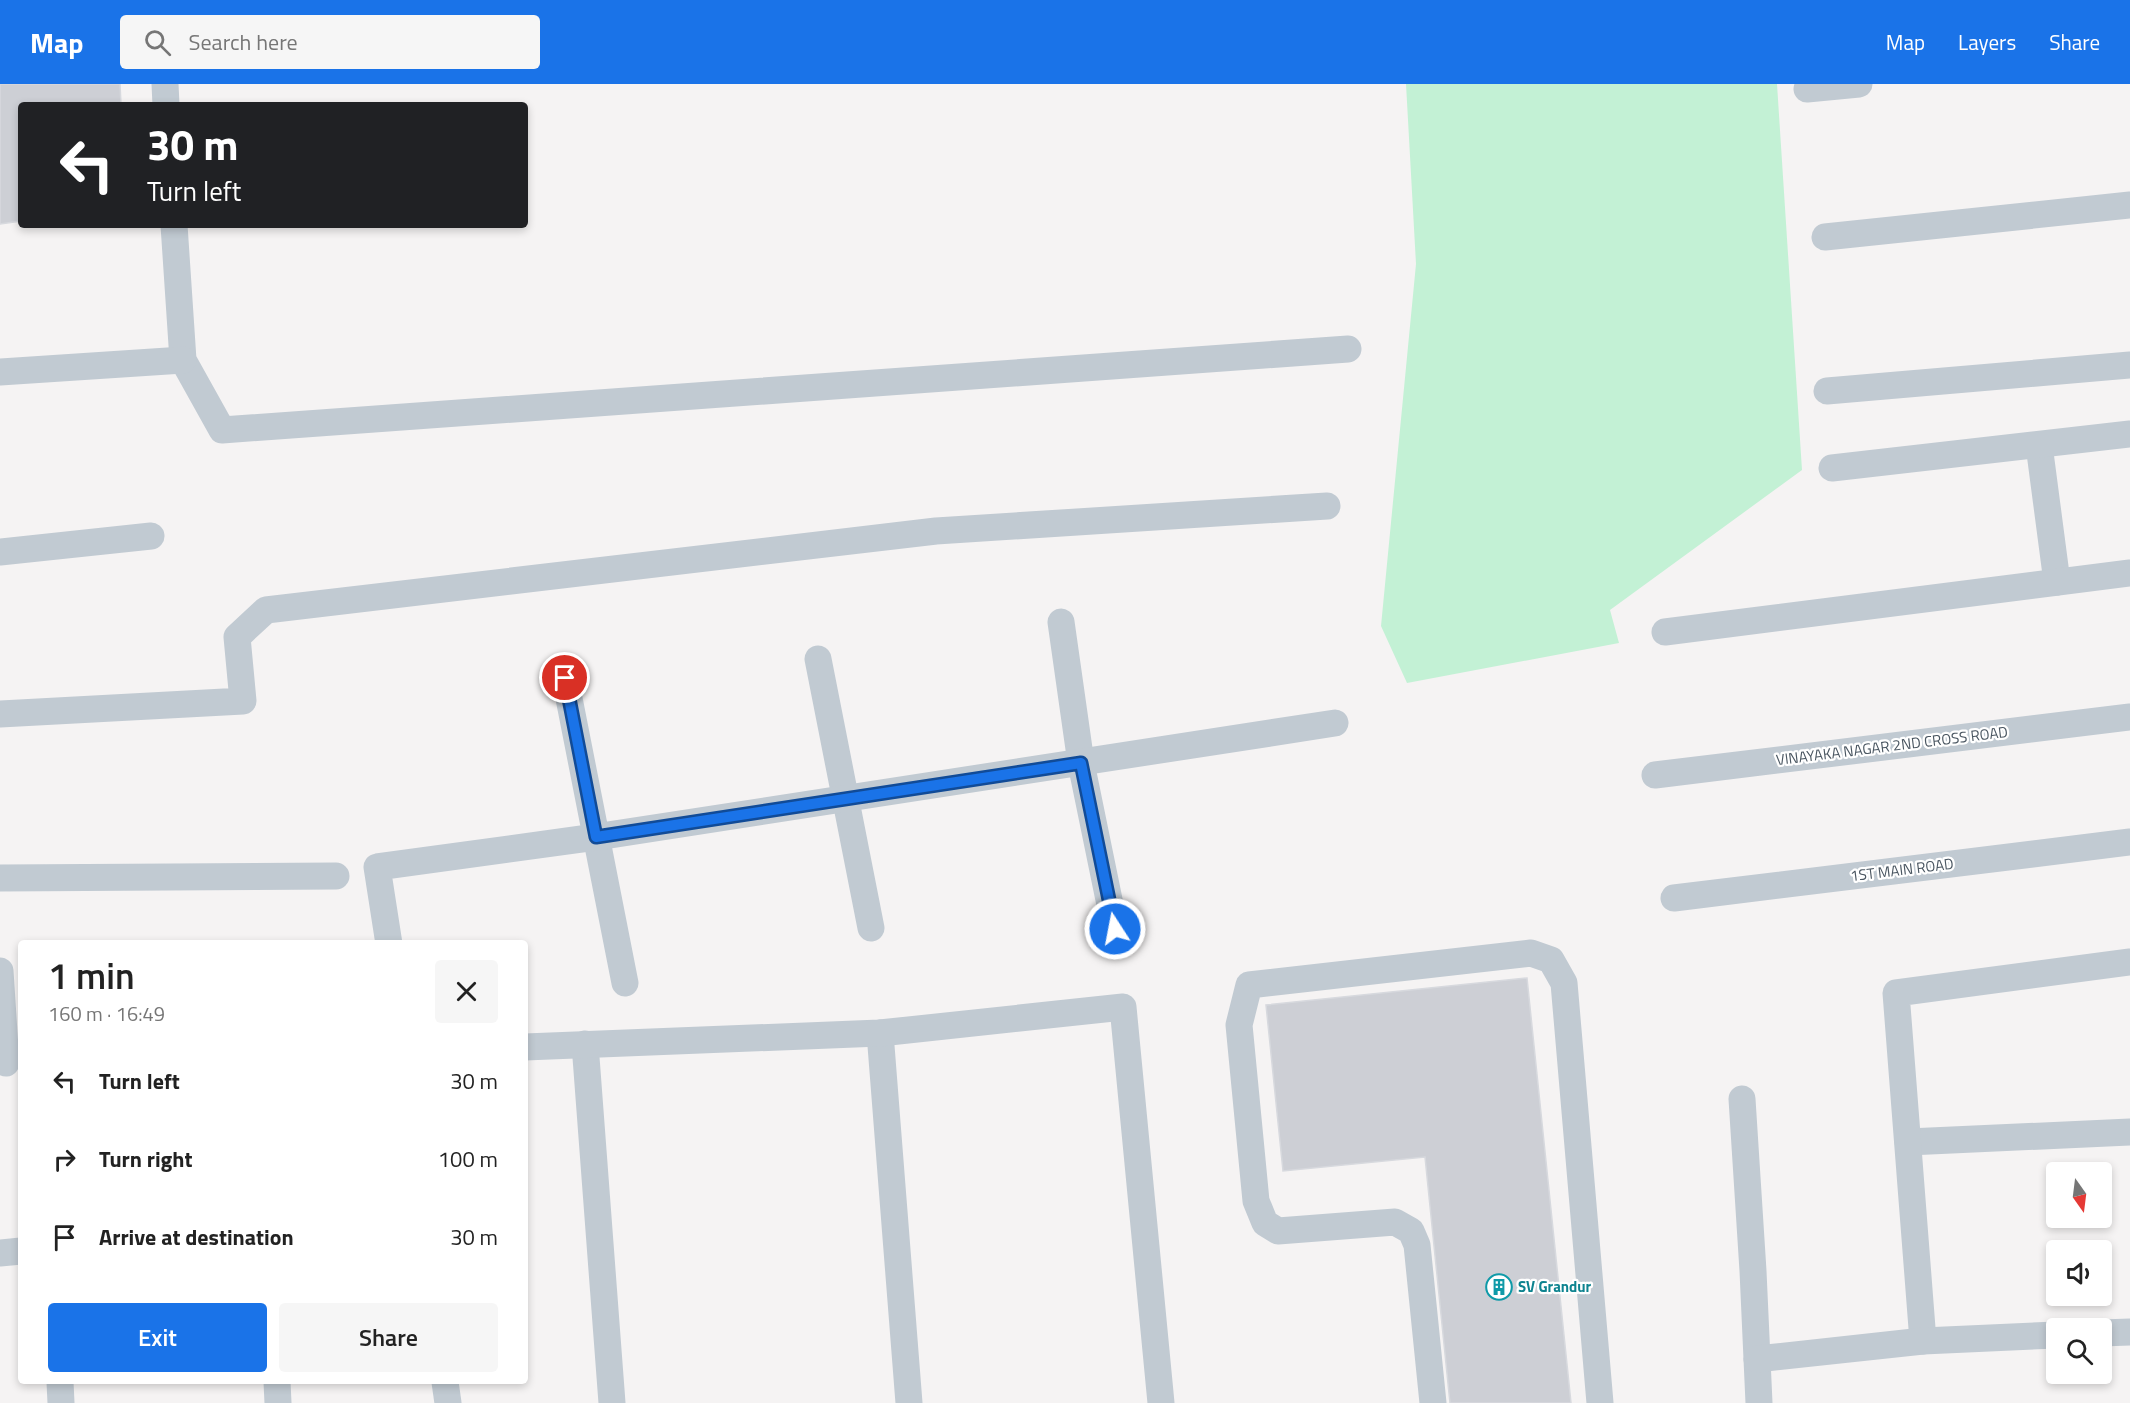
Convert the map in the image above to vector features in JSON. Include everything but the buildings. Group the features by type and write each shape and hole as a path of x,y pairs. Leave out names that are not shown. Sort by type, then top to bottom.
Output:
{"street":[{"path":"165,84 166,102"},
{"path":"1808,89 1859,84"},
{"path":"1825,237 2130,206"},
{"path":"174,228 183,360 222,430 1348,350"},
{"path":"0,372 183,360"},
{"path":"1827,391 2130,365"},
{"path":"1832,468 2130,434"},
{"path":"2039,445 2057,582"},
{"path":"0,714 243,701 237,638 266,610 936,531 1327,506"},
{"path":"0,552 151,536"},
{"path":"1665,632 2130,573"},
{"path":"1061,622 1081,763 1115,929"},
{"path":"818,660 871,928"},
{"path":"565,678 625,983"},
{"name":"VINAYAKA NAGAR 2ND CROSS ROAD","path":"1655,776 2130,717"},
{"path":"387,940 377,867 844,800 1335,723"},
{"name":"1ST MAIN ROAD","path":"1674,898 2130,842"},
{"path":"0,878 336,876"},
{"path":"1433,1403 1417,1245 1411,1231 1395,1222 1278,1231 1265,1223 1256,1201 1239,1025 1250,985 1531,953 1551,960 1564,983 1600,1403"},
{"path":"1923,1341 1896,993 2130,962"},
{"path":"0,971 9,1063"},
{"path":"528,1047 880,1033 1123,1007 1161,1403"},
{"path":"880,1033 909,1403"},
{"path":"585,1044 612,1403"},
{"path":"1742,1099 1759,1403"},
{"path":"1908,1142 2130,1132"},
{"path":"0,1253 18,1251"},
{"path":"2112,1333 2130,1332"},
{"path":"1757,1359 1923,1341 2046,1335"},
{"path":"60,1384 61,1403"},
{"path":"277,1384 278,1403"},
{"path":"445,1384 448,1403"}],"green space":[{"path":"1406,84 1777,84 1802,470 1610,610 1619,643 1407,683 1381,626 1416,264"}],"place":[{"name":"SV Grandur","path":"1499,1287"}],"route":[{"path":"565,678 596,837 1081,763 1115,929"}]}
